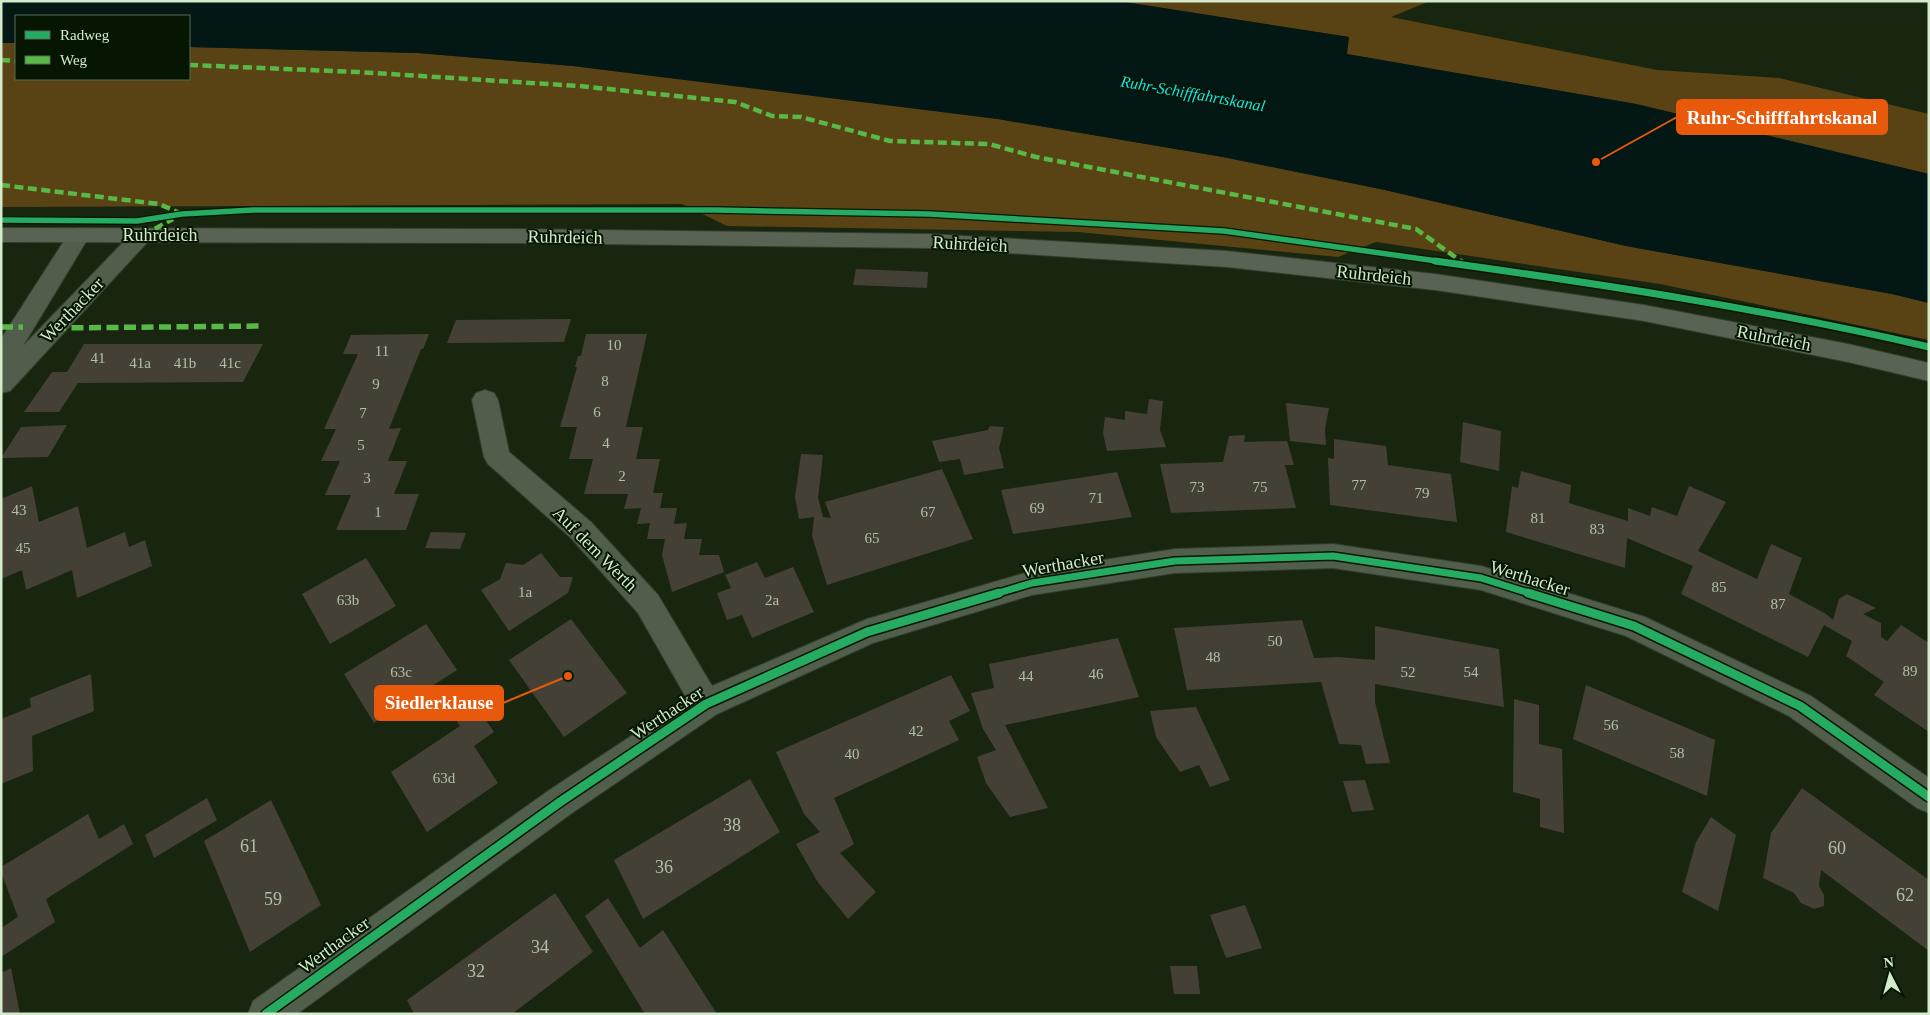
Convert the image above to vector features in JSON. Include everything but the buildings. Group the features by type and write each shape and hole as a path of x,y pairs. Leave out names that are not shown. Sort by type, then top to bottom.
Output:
{"main road":[{"name":"Ruhrdeich","path":"1,235 512,236 929,241 1227,259 1435,282 1644,313 1848,353 1929,372"}],"street":[{"name":"Werthacker","path":"1,358 79,235"},
{"name":"Werthacker","path":"1,384 143,235"},
{"name":"Auf dem Werth","path":"485,400 497,457 581,530 648,604 706,704"},
{"name":"Werthacker","path":"266,1014 560,802 706,704 867,632 1032,583 1174,561 1333,556 1481,578 1634,626 1800,706 1929,797"}],"shaded area":[{"path":"1118,1 1430,1 1391,17 1657,70 1779,78 1929,114 1929,174 1636,104 1346,54 1349,37"},
{"path":"1,43 15,43 15,80 190,80 190,47 418,53 573,66 998,119 1223,157 1385,190 1626,246 1892,294 1929,303 1929,340 1660,284 1376,242 1338,257 1078,232 727,226 682,204 1,207"}],"water":[{"path":"1,1 1118,1 1349,37 1347,54 1636,104 1929,174 1929,303 1892,294 1626,246 1385,190 1223,157 998,119 573,66 418,53 190,47 190,15 15,15 15,43 1,43"}],"marked path":[{"path":"1,60 15,61"},
{"path":"190,65 358,72 579,86 735,102 772,116 801,117 890,141 989,144 1036,157 1416,229 1462,262"},
{"path":"1,185 159,204 180,213"},
{"path":"143,235 173,219"},
{"path":"54,328 263,326"},
{"path":"1,327 23,327"}],"cycle path":[{"path":"1,220 137,221 182,214 253,210 715,210 929,214 1224,231 1585,282 1847,328 1929,347"},
{"path":"266,1014 560,802 706,704 867,632 1032,583 1175,561 1333,556 1481,578 1634,626 1800,706 1929,797"}],"place":[{"name":"Ruhr-Schifffahrtskanal","path":"1596,162"},
{"name":"Siedlerklause","path":"568,676"}]}
